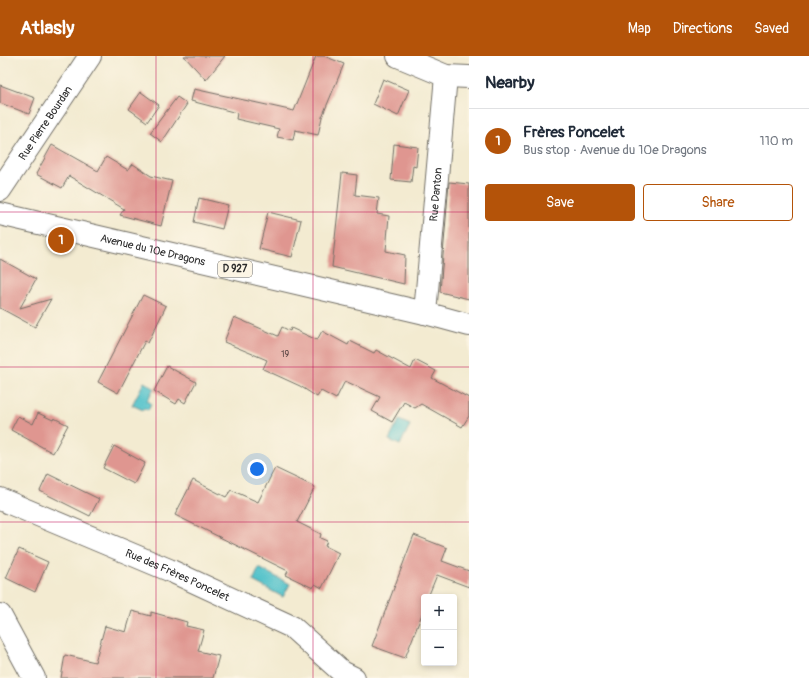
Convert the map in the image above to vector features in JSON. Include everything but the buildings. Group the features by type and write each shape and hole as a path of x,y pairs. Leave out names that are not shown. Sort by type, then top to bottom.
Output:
{"street":[{"name":"Rue Pierre Bourdan","path":"0,190 90,56"},
{"path":"398,56 446,76 469,77"},
{"name":"Rue Danton","path":"425,313 446,76"},
{"name":"Avenue du 10e Dragons","path":"0,214 425,313 469,325"},
{"name":"Rue des Frères Poncelet","path":"0,498 169,570 292,627 344,676"},
{"path":"0,615 34,678"}],"water":[{"path":"144,382 154,388 147,401 151,403 148,410 144,408 143,410 132,405"},
{"path":"399,420 410,425 400,445 389,440"},
{"path":"259,568 290,584 283,597 253,581"}],"place":[{"name":"Frères Poncelet","path":"61,240"}]}
